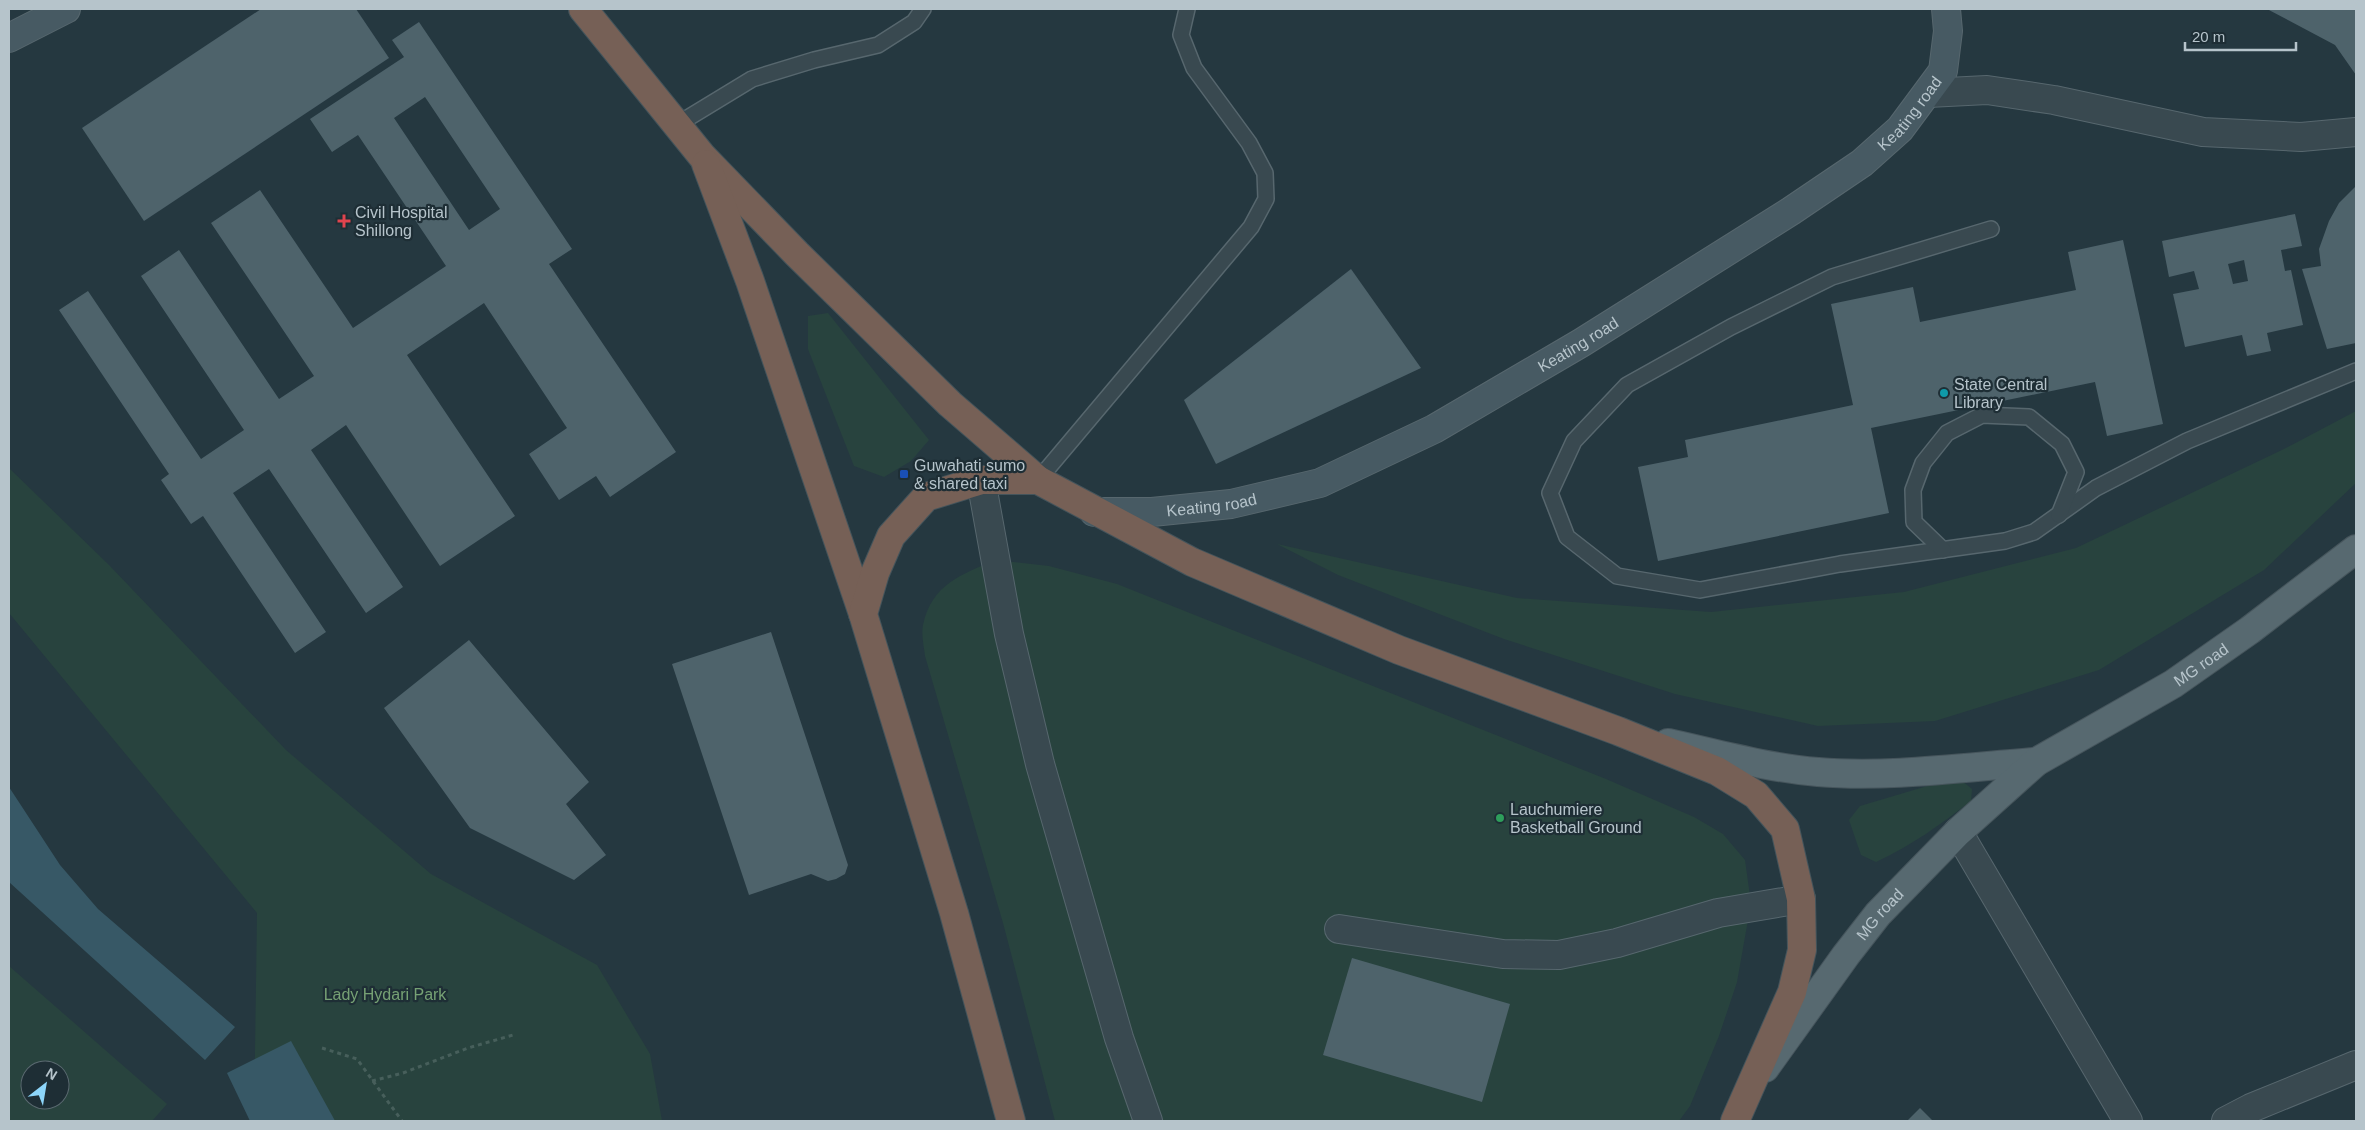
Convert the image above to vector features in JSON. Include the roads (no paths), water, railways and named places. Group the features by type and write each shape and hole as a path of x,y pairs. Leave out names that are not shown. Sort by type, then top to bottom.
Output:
{"highway":[{"path":"583,9 702,156 797,254 950,404 1038,480 1094,512 1192,562 1390,646 1618,731 1717,771 1756,795 1785,829 1801,899 1802,950 1792,992 1736,1121"},
{"path":"702,156 750,281 863,614 954,913 1011,1121"},
{"path":"863,614 875,573 891,536 926,498 981,480 1038,480"}],"main road":[{"name":"MG road","path":"1751,1089 1846,955 1878,914 1958,832 2036,762 2174,684 2354,555"},
{"name":"MG road","path":"1618,731 1753,762 1819,772 1929,770 2036,762"}],"street":[{"path":"9,38 66,9"},
{"name":"Keating road","path":"1094,512 1152,512 1231,504 1320,483 1434,429 1581,343 1791,211 1862,162 1900,129 1928,94 1943,71 1948,30 1946,9"},
{"path":"1928,94 1987,90 2054,100 2203,132 2301,137 2356,132"},
{"path":"981,480 1009,634 1040,764 1119,1038 1148,1121"},
{"path":"1958,832 2128,1121"},
{"path":"1338,929 1503,954 1559,955 1617,943 1718,913 1801,899"},
{"path":"2226,1121 2251,1108 2356,1065"}],"lane":[{"path":"678,124 752,80 814,60 878,45 914,22 923,9"},
{"path":"1038,480 1251,227 1266,199 1265,172 1249,143 1194,68 1181,35 1187,9"},
{"path":"1991,229 1832,276 1731,327 1627,385 1574,441 1550,493 1568,537 1617,576 1700,590 1840,564 2005,541 2034,532 2096,488 2187,441 2356,371"},
{"path":"1943,550 1914,522 1913,490 1923,463 1947,433 1982,415 2029,417 2062,444 2076,472 2059,516"}],"water":[{"path":"9,787 60,865 98,909 235,1027 205,1060 9,882"},
{"path":"291,1041 335,1121 250,1121 227,1073"}],"place":[{"name":"Civil Hospital Shillong","path":"344,221"},
{"name":"State Central Library","path":"1944,393"},
{"name":"Guwahati sumo & shared taxi","path":"904,474"},
{"name":"Lauchumiere Basketball Ground","path":"1500,818"}],"park label":[{"name":"Lady Hydari Park","path":"385,994"}]}
